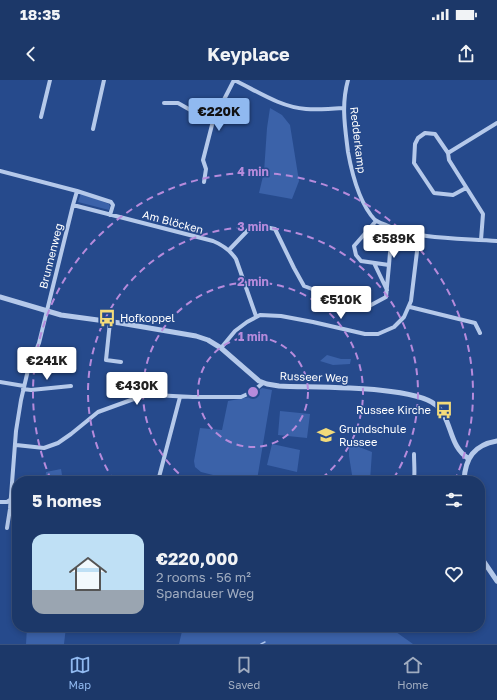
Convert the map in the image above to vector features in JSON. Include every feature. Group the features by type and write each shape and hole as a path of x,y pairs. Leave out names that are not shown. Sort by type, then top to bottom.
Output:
{"street":[{"path":"41,117 50,80"},
{"path":"93,129 104,80"},
{"path":"204,182 206,169 203,160 213,121 234,80 272,100 290,107 306,109 343,108"},
{"name":"Redderkamp","path":"348,80 343,108 352,176 358,191 376,221"},
{"path":"164,103 178,103 208,120 213,121"},
{"path":"448,154 497,123"},
{"path":"466,188 453,196 434,193 414,163 415,144 418,138 426,133 435,134 448,154 449,160 483,214 481,240"},
{"path":"0,171 77,190 111,202 113,205 110,215"},
{"path":"73,205 77,190"},
{"name":"Am Blöcken","path":"73,205 213,241 229,250"},
{"name":"Brunnenweg","path":"13,476 18,414 24,388 39,343 73,205"},
{"path":"389,265 361,261 356,255 354,246 376,221 395,229 419,235 497,241"},
{"path":"256,316 238,265 229,250 250,228 255,225 275,228 304,286 320,292 351,299"},
{"path":"221,348 235,331 256,316 268,315 287,317 321,323 361,333 376,334 394,327 404,317 410,307 419,235"},
{"path":"371,305 386,297 391,240"},
{"path":"374,263 387,290"},
{"path":"0,297 61,315 196,336 208,340 221,348 263,383 252,392 241,397 142,396 98,412 58,443 44,448 16,445"},
{"path":"410,307 475,323 480,333"},
{"path":"110,322 106,360 121,362"},
{"path":"0,382 31,390 71,386"},
{"name":"Russeer Weg","path":"263,383 279,386 381,390 425,399 440,410 456,447 469,459"},
{"path":"159,476 180,397"},
{"path":"464,476 469,459 473,453 480,446 489,442 497,441"},
{"path":"414,454 414,476"},
{"name":"Brunnenweg","path":"7,528 12,482"},
{"path":"0,502 7,502 10,500"},
{"path":"485,563 497,581"}],"shaded area":[{"path":"270,108 282,115 290,125 299,181 292,199 259,193 264,172"},
{"path":"81,193 109,204 109,210 78,202"},
{"path":"327,355 341,359 351,359 350,364 333,365 320,361"},
{"path":"262,388 272,390 258,476 213,476 201,472 195,467 194,461 200,428 222,430 228,401 250,397"},
{"path":"280,411 310,414 307,438 278,435"},
{"path":"349,443 372,452 370,476 352,476 349,456"},
{"path":"272,444 300,450 297,472 267,465"},
{"path":"61,469 62,476 46,476 46,472"},
{"path":"27,632 65,632 64,644 26,644"},
{"path":"182,632 396,632 413,644 179,644"}],"waterway":[{"path":"261,644 265,642"}],"place":[{"name":"Hofkoppel","path":"107,318"},
{"name":"Russee Kirche","path":"444,410"},
{"name":"Grundschule Russee","path":"326,435"}]}
